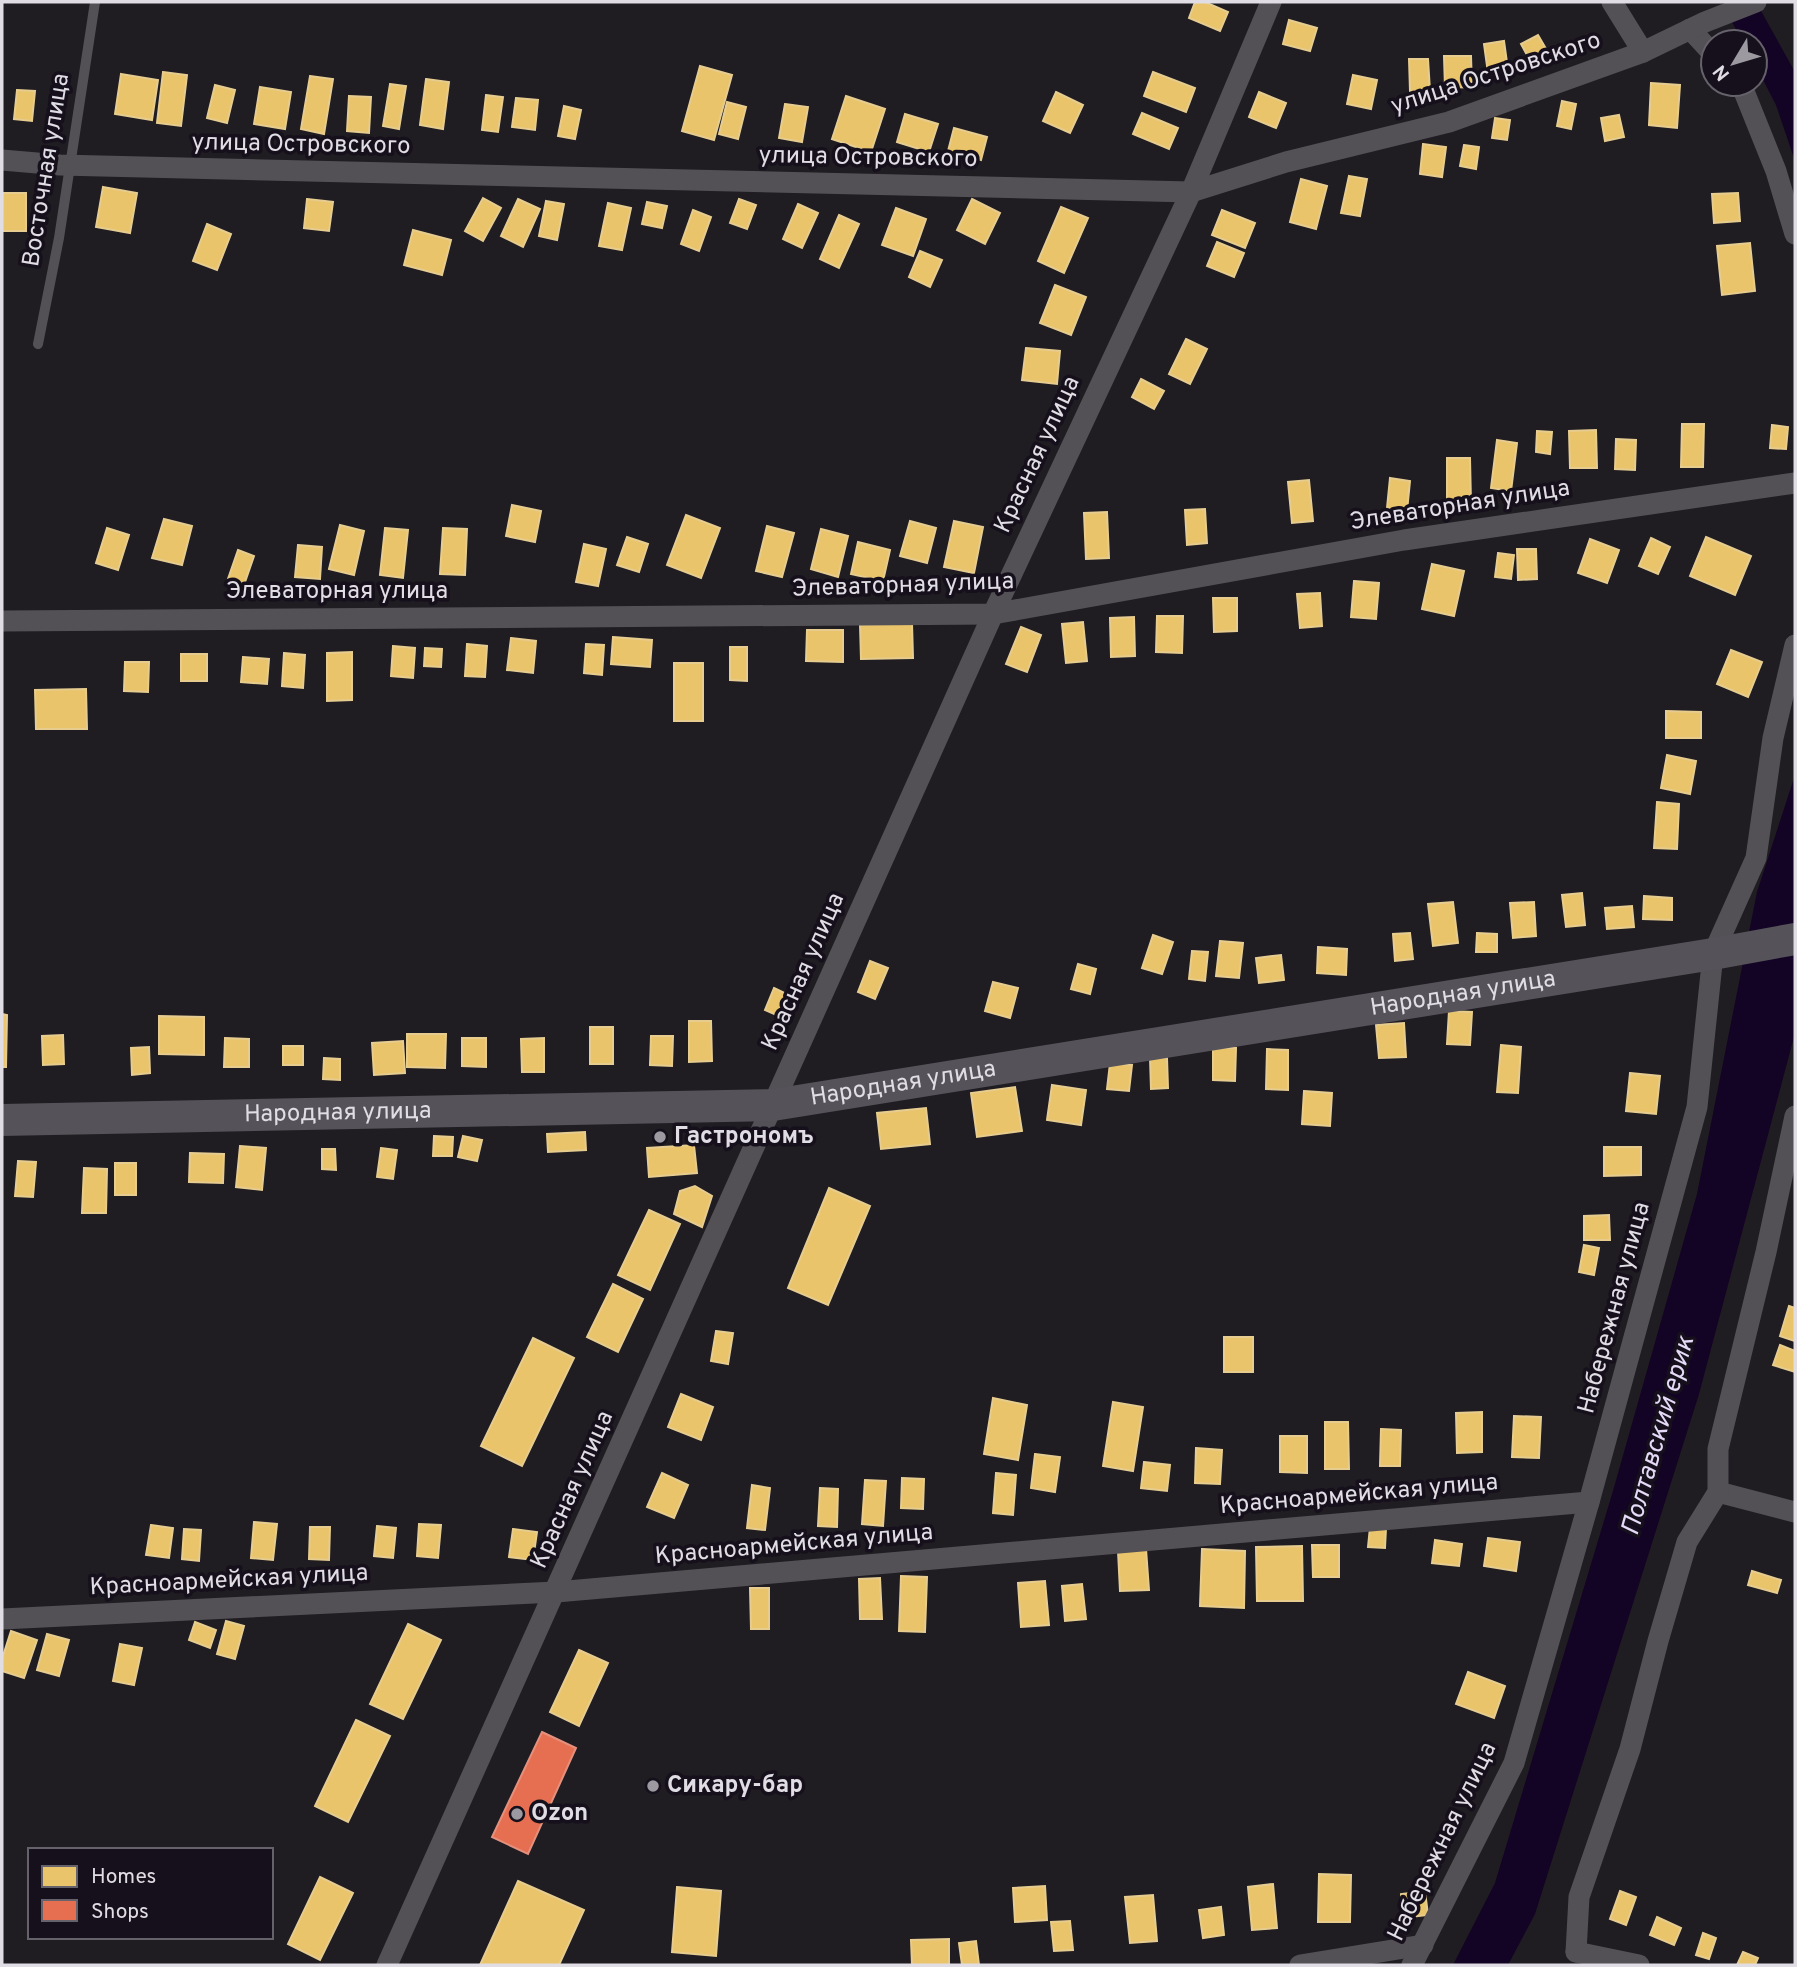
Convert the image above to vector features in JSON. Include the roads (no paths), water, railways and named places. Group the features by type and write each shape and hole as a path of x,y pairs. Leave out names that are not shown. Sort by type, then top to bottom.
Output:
{"main road":[{"name":"Народная улица","path":"2,1120 773,1105 1795,939"}],"street":[{"name":"Красная улица","path":"387,1965 993,614 1191,192 1271,2"},
{"path":"1612,2 1643,52"},
{"path":"1699,30 1697,26 1756,2"},
{"name":"улица Островского","path":"2,160 69,165 1191,192 1286,162 1449,122 1643,52 1697,26"},
{"path":"1747,98 1776,171 1795,234"},
{"name":"Элеваторная улица","path":"2,621 993,614 1404,540 1795,483"},
{"name":"Набережная улица","path":"1412,1965 1514,1763 1589,1502 1697,1107 1713,954 1756,858 1773,738 1795,645"},
{"path":"1639,1965 1569,1959 1579,1898 1630,1749 1687,1542 1718,1492 1718,1449 1766,1252 1795,1116"},
{"path":"1718,1492 1795,1512"},
{"name":"Красноармейская улица","path":"2,1619 556,1592 1589,1502"},
{"path":"1300,1965 1423,1945"}],"lane":[{"name":"Восточная улица","path":"38,344 60,238 95,2"}],"water":[{"path":"1721,2 1756,2 1795,72 1795,161 1769,91 1769,28 1735,28"},
{"name":"Полтавский ерик","path":"1795,775 1795,1033 1699,1394 1535,1914 1508,1965 1453,1965 1495,1883 1613,1491 1697,1194 1757,892"}],"place":[{"name":"Гастрономъ","path":"660,1137"},
{"name":"Сикару-бар","path":"653,1786"},
{"name":"Ozon","path":"517,1814"}]}
